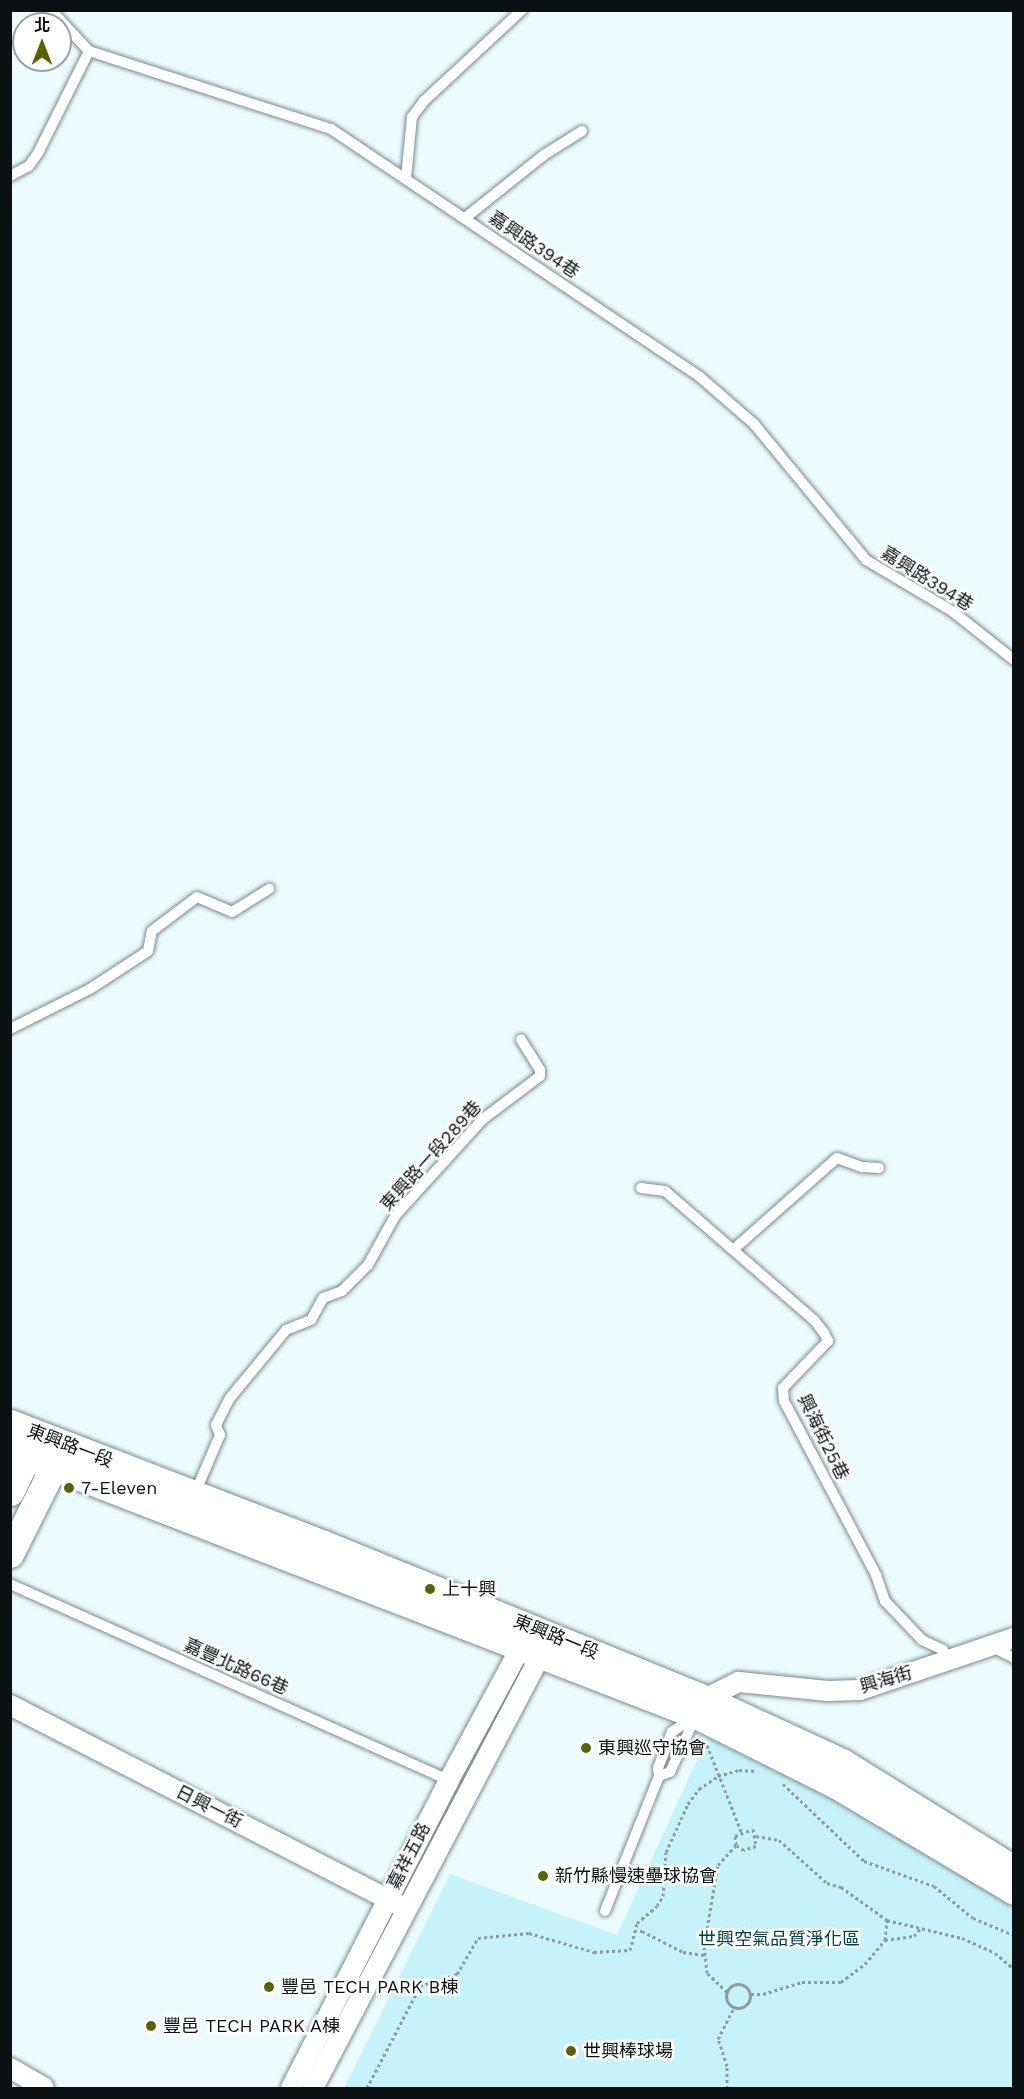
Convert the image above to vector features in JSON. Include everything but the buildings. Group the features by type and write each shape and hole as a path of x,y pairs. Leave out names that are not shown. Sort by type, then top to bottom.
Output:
{"street":[{"name":"東興路一段","path":"10,1423 25,1447 195,1493 536,1641"},
{"path":"10,1492 25,1447"},
{"name":"東興路一段","path":"60,1456 842,1762 1014,1869"},
{"path":"10,1554 60,1456"},
{"name":"興海街","path":"701,1707 739,1682 828,1691 860,1690 1014,1638"},
{"name":"嘉祥五路","path":"291,2088 449,1780 536,1641"},
{"name":"嘉祥五路","path":"313,2088 408,1909 536,1641"},
{"name":"日興一街","path":"10,1705 408,1909"},
{"name":"東興路一段","path":"701,1707 1014,1891"},
{"path":"10,2068 44,2088"}],"lane":[{"path":"10,176 29,166 38,153 89,51 51,10"},
{"path":"406,178 412,117 424,101 522,10"},
{"name":"嘉興路394巷","path":"89,51 331,129 406,178 700,376 754,424 866,560 952,611 1014,660"},
{"path":"465,218 544,155 582,130"},
{"path":"10,1029 90,989 148,951 152,931 197,897 232,912 269,889"},
{"name":"東興路一段289巷","path":"195,1493 220,1435 216,1425 230,1398 286,1330 311,1320 324,1298 342,1291 368,1265 395,1216 483,1119 540,1076 540,1070 521,1040"},
{"path":"734,1249 837,1158 862,1167 879,1168"},
{"name":"興海街25巷","path":"641,1188 664,1191 734,1249 824,1333 828,1341 783,1388 784,1401 876,1575 885,1601 922,1640 944,1650 948,1662"},
{"name":"嘉豐北路66巷","path":"10,1584 449,1780"},
{"path":"991,1646 1014,1658"},
{"path":"605,1911 659,1776 658,1768 672,1732 701,1707"}],"path":[{"path":"701,1707 718,1776 742,1834"},
{"path":"367,2088 420,1986 457,1974 478,1938 529,1933 594,1952 622,1954 634,1945 636,1923 657,1906 663,1896 666,1852 676,1826 699,1788 718,1776 739,1770 765,1774"},
{"path":"777,1780 864,1861 934,1886 973,1918 1014,1935"},
{"path":"734,2008 726,1999 726,1992 707,1973 704,1955 712,1883 718,1865 736,1845 735,1836 753,1829 756,1846 744,1850 736,1845"},
{"path":"756,1836 779,1840 827,1883 841,1887 886,1920 971,1942 995,1953 1014,1969"},
{"path":"726,1992 739,1984 751,1994 764,1994 802,1982 841,1982 865,1964 885,1940 886,1920"},
{"path":"885,1940 914,1936 920,1929"},
{"path":"634,1931 642,1931 683,1952 704,1955"},
{"path":"727,2088 727,2066 718,2039 734,2008 746,2005 751,1994"}],"green space":[{"name":"世興空氣品質淨化區","path":"712,1727 1013,1902 1013,2088 344,2088 450,1874 617,1935"}],"place":[{"name":"7-Eleven","path":"69,1488"},
{"name":"上十興","path":"430,1589"},
{"name":"東興巡守協會","path":"586,1748"},
{"name":"新竹縣慢速壘球協會","path":"543,1876"},
{"name":"豐邑 TECH PARK B棟","path":"269,1987"},
{"name":"豐邑 TECH PARK A棟","path":"151,2026"},
{"name":"世興棒球場","path":"571,2051"}]}
